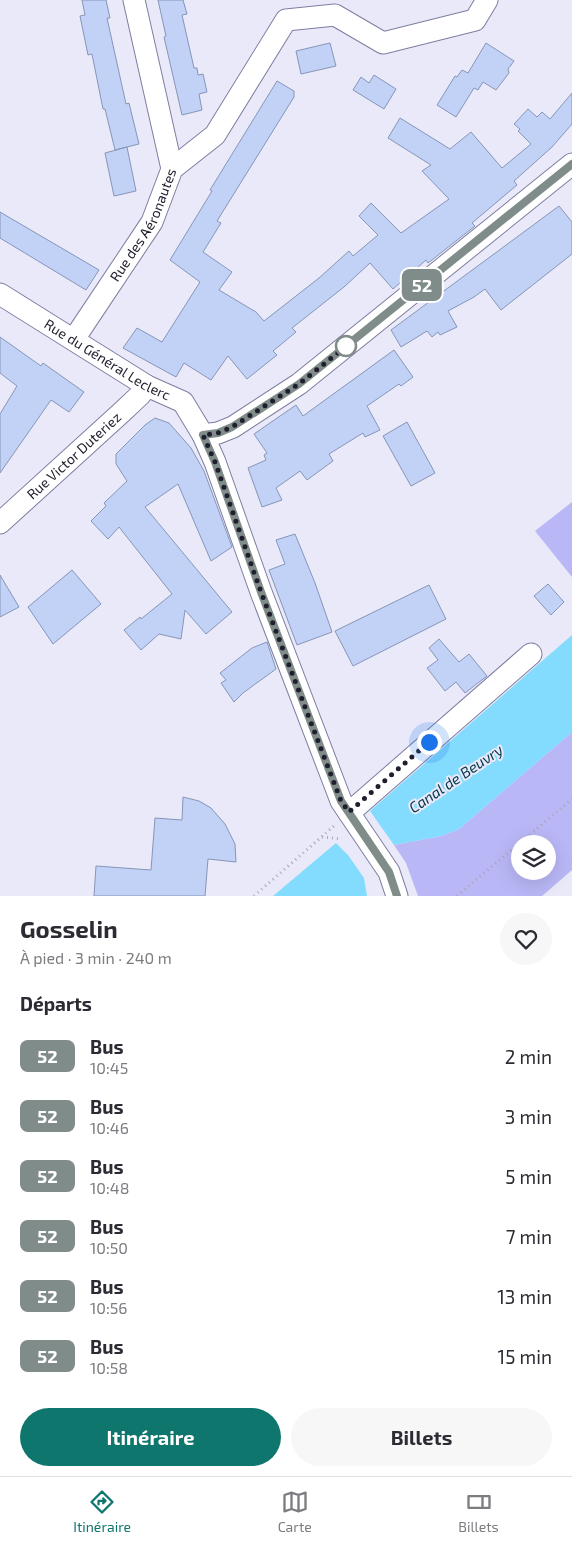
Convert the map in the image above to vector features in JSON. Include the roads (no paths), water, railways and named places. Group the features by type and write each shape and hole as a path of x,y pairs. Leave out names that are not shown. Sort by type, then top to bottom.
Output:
{"street":[{"path":"134,0 172,169"},
{"name":"Rue des Aéronautes","path":"74,339 152,222 172,169 215,134 299,0"},
{"path":"286,20 333,8 383,43 475,20 488,0"},
{"path":"203,435 218,433 232,427 299,384 572,164"},
{"name":"Rue du Général Leclerc","path":"0,294 147,386 183,402 203,435 215,462 261,592 341,801 389,872 397,896"},
{"name":"Rue Victor Duteriez","path":"0,523 140,395 147,386"},
{"path":"349,812 532,654"}],"water":[{"name":"Canal de Beuvry","path":"572,635 572,732 459,829 441,836 394,845 370,811"},
{"path":"336,843 348,855 364,878 367,896 273,896"}]}
